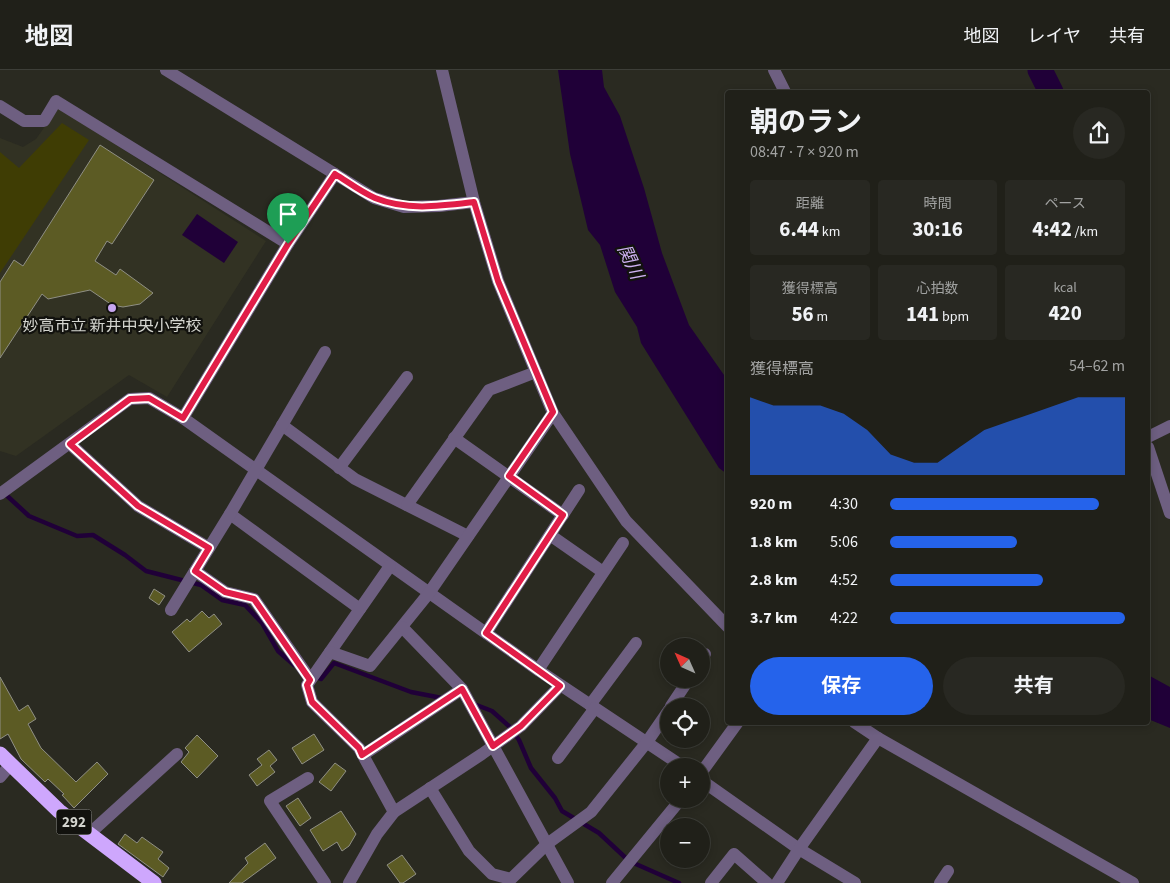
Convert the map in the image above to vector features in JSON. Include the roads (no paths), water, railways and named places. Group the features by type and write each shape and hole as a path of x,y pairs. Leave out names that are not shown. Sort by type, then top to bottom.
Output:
{"highway":[{"name":"292","path":"5,759 59,811 154,883"}],"street":[{"path":"166,70 374,198 404,207 474,202"},
{"path":"442,70 474,202 498,281 553,412 626,521 725,624"},
{"path":"774,70 784,90"},
{"path":"0,106 24,121 44,121 56,101 288,244"},
{"path":"183,418 288,244 335,174"},
{"path":"171,610 325,352"},
{"path":"407,505 489,390 536,372"},
{"path":"339,468 407,377"},
{"path":"0,478 5,491 130,399 149,398 183,418 560,686 671,758"},
{"path":"330,652 370,666 429,593 553,412"},
{"path":"282,425 355,479 468,536"},
{"path":"1150,436 1170,426"},
{"path":"454,438 563,515"},
{"path":"70,444 138,506 209,548"},
{"path":"1150,453 1170,513"},
{"path":"486,633 579,490"},
{"path":"230,514 360,609"},
{"path":"550,536 603,572"},
{"path":"538,670 623,543"},
{"path":"390,566 307,685 312,702 359,748 394,812"},
{"path":"195,571 225,592 254,599 310,680"},
{"path":"402,627 462,689 568,883"},
{"path":"558,758 636,643"},
{"path":"349,883 377,834 394,812 521,726 560,686"},
{"path":"362,755 462,689"},
{"path":"430,788 469,851 492,874 511,879 547,844 591,812 648,742 660,724"},
{"path":"710,761 736,725"},
{"path":"858,725 878,738 1133,883"},
{"path":"776,883 878,738"},
{"path":"89,834 177,754"},
{"path":"0,777 5,759"},
{"path":"308,778 270,801 325,883"},
{"path":"710,786 799,849 855,883"},
{"path":"612,883 674,808"},
{"path":"711,883 734,854 767,883"},
{"path":"940,883 948,871"}],"water":[{"name":"関川","path":"558,70 602,70 604,87 620,116 644,188 662,253 689,325 725,376 725,472 719,468 641,343 637,327 615,292 600,245 588,230 570,154"},
{"path":"197,214 238,242 224,263 182,235"},
{"path":"1150,676 1170,687 1170,728 1150,720"}],"waterway":[{"path":"1040,70 1050,90"},
{"path":"4,493 29,516 77,536 93,535 146,571 201,585 222,600 245,605 262,623 278,651 294,665"},
{"path":"316,677 321,679 334,663 411,692 442,698"},
{"path":"474,704 492,711 510,727 519,740 531,768 555,798 562,811 599,833 629,861 679,883"}],"place":[{"name":"妙高市立 新井中央小学校","path":"112,308"}]}
